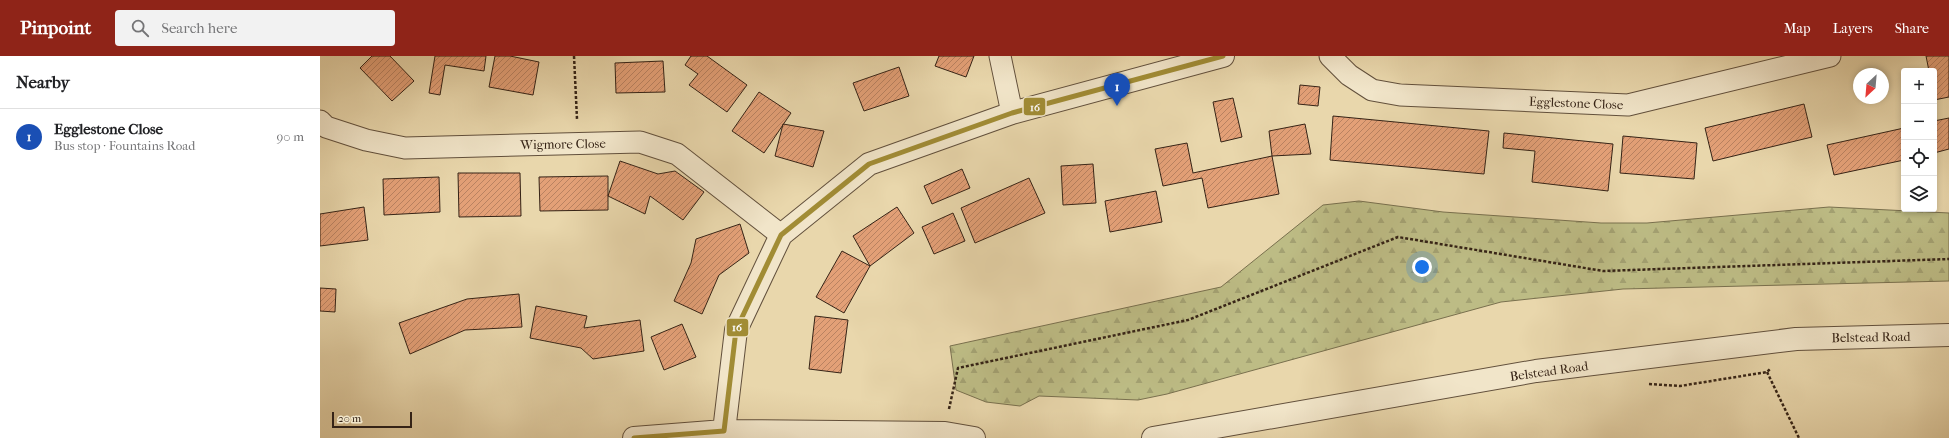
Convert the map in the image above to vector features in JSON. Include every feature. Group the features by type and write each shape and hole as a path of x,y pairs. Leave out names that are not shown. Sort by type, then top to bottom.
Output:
{"street":[{"path":"1000,56 1012,113"},
{"path":"724,431 736,330 781,235 869,164 1012,113 1223,56"},
{"name":"Egglestone Close","path":"1330,56 1349,76 1372,90 1400,95 1628,105 1830,56"},
{"name":"Wigmore Close","path":"320,121 326,127 366,140 405,148 640,142 677,154 781,235"},
{"name":"Belstead Road","path":"1153,438 1536,372 1796,339 1949,335"},
{"path":"634,438 724,431 945,433 974,438"}],"path":[{"path":"574,56 578,143"},
{"path":"945,433 958,368 1188,320 1398,237 1603,271 1949,259"},
{"path":"1767,372 1799,438"}],"green space":[{"path":"1359,201 1443,212 1601,223 1647,223 1829,207 1901,211 1901,212 1949,213 1949,281 1623,289 1501,302 1167,394 1138,400 1039,396 1020,406 986,402 956,390 950,346 1221,287 1323,205"}],"building":[{"path":"372,56 390,56 414,81 392,101 360,68"},
{"path":"435,56 486,56 484,71 445,65 440,95 429,93"},
{"path":"495,56 510,56 539,62 533,95 489,87"},
{"path":"691,56 707,56 747,85 727,112 689,85 698,74 685,65"},
{"path":"939,56 974,56 966,77 935,66"},
{"path":"1926,56 1949,56 1949,97 1937,99 1937,68 1928,68"},
{"path":"663,61 665,92 616,93 615,63"},
{"path":"899,67 909,96 864,111 853,83"},
{"path":"1300,85 1320,87 1318,106 1298,104"},
{"path":"759,92 791,113 764,153 732,131"},
{"path":"1233,98 1242,137 1221,142 1213,102"},
{"path":"1804,104 1812,137 1713,161 1705,128"},
{"path":"1333,116 1489,131 1484,174 1330,160"},
{"path":"1949,118 1949,149 1937,152 1937,140 1937,120"},
{"path":"783,124 824,131 813,167 775,156"},
{"path":"1305,124 1311,154 1272,156 1269,131"},
{"path":"1901,129 1901,161 1834,175 1827,145"},
{"path":"1504,133 1613,144 1608,191 1532,182 1535,151 1503,148"},
{"path":"1623,136 1697,143 1694,179 1620,173"},
{"path":"1187,143 1193,173 1272,156 1279,194 1208,208 1202,178 1163,186 1155,149"},
{"path":"620,161 658,174 675,171 704,192 683,220 650,196 645,214 608,196"},
{"path":"1093,164 1096,203 1063,205 1061,166"},
{"path":"962,169 970,188 932,204 924,186"},
{"path":"458,173 520,173 521,216 459,217"},
{"path":"608,176 608,210 540,211 539,177"},
{"path":"439,177 440,212 384,215 383,179"},
{"path":"1029,178 1045,213 975,243 961,208"},
{"path":"1156,191 1162,222 1110,232 1105,201"},
{"path":"364,207 368,240 320,246 320,214"},
{"path":"897,207 914,233 870,266 853,236"},
{"path":"953,213 965,241 934,254 922,227"},
{"path":"740,224 749,253 719,275 702,314 674,301 691,263 696,239"},
{"path":"842,251 870,266 844,313 816,297"},
{"path":"320,288 336,289 335,312 320,311"},
{"path":"519,294 522,327 465,330 410,354 399,323 467,299"},
{"path":"536,306 587,316 584,328 640,320 644,351 593,359 581,348 530,338"},
{"path":"815,316 848,320 841,373 809,369"},
{"path":"682,324 696,357 664,370 651,337"}],"transit line":[{"name":"16","path":"634,438 724,431 736,330 781,235 869,164 1012,113 1223,56"}],"place":[{"name":"Egglestone Close","path":"1117,106"}]}
